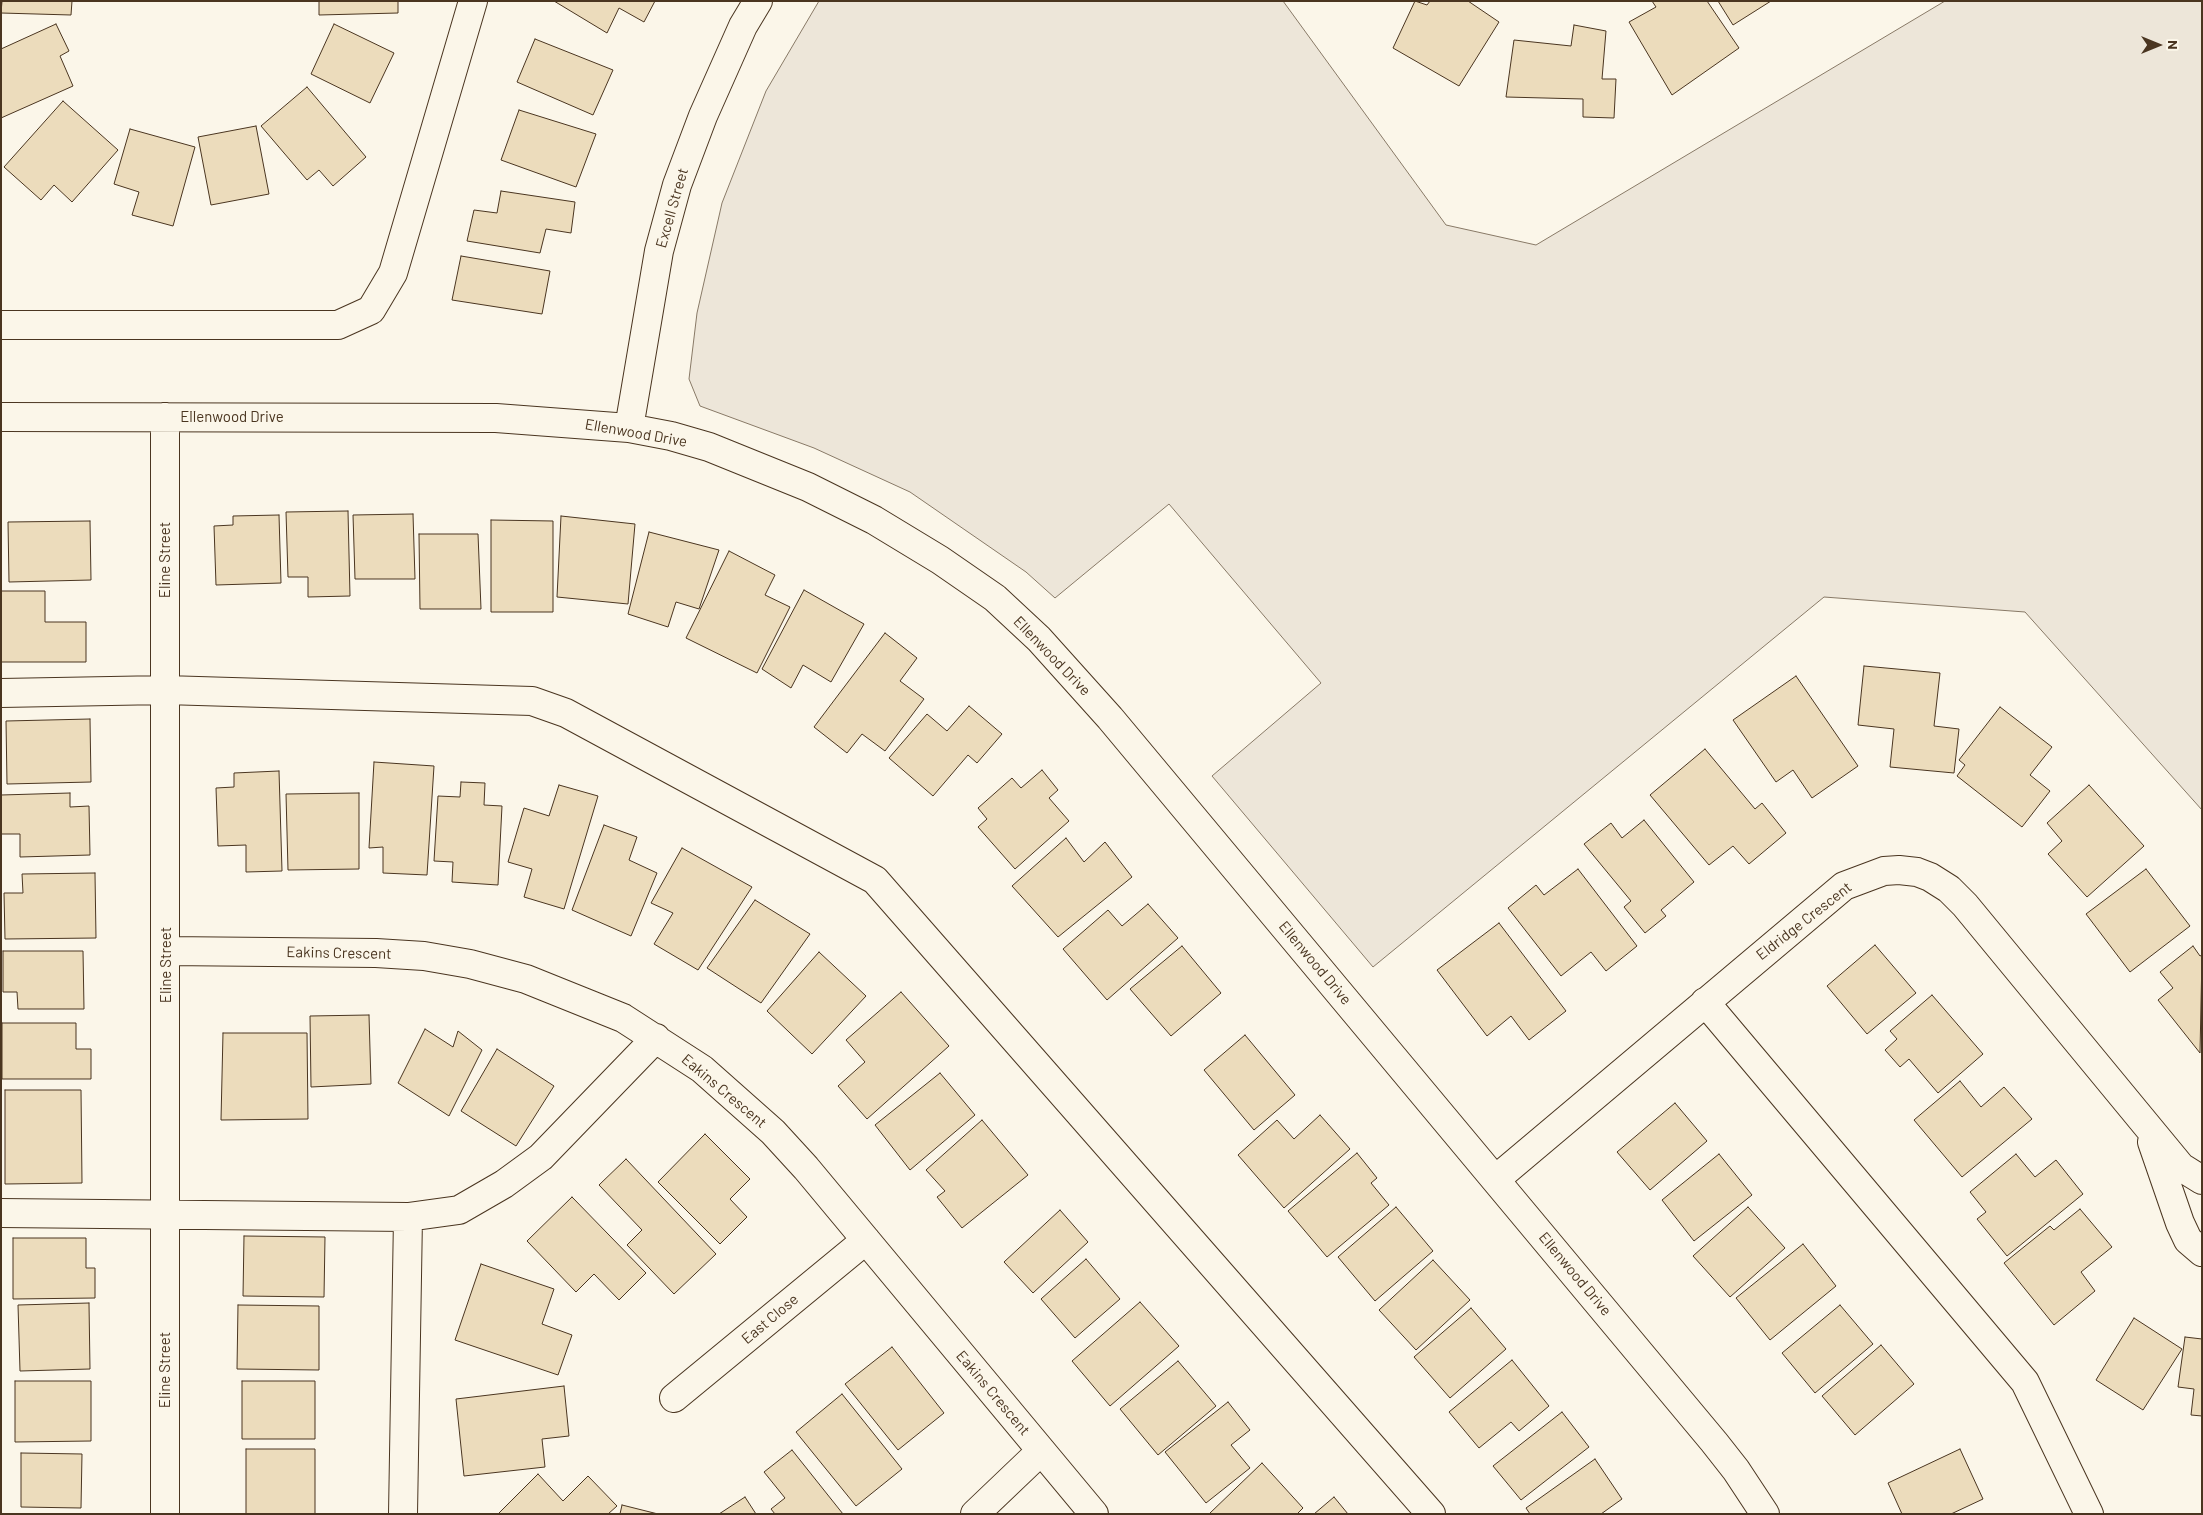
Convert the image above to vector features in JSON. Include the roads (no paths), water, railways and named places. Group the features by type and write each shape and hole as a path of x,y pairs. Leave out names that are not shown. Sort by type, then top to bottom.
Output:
{"street":[{"path":"1,325 338,325 371,310 393,273 473,1"},
{"name":"Excell Street","path":"629,428 659,251 677,186 703,116 743,26 758,1"},
{"name":"Ellenwood Drive","path":"1,417 496,418 629,428 671,436 709,447 808,487 874,520 940,560 995,598 1039,639 1110,718 1714,1442 1757,1511"},
{"name":"Eline Street","path":"164,1514 165,417"},
{"path":"1,693 165,690 532,701 566,713 875,880 1431,1514"},
{"name":"Eldridge Crescent","path":"1496,1179 1844,886 1884,871 1917,872 1949,889 1965,905 2181,1168 2202,1180"},
{"name":"Eakins Crescent","path":"166,950 376,953 424,956 470,964 526,979 574,997 623,1018 656,1038 702,1069 773,1132 866,1240 1094,1514"},
{"path":"1705,1002 2025,1382 2089,1514"},
{"path":"1,1214 408,1217 459,1210 504,1184 541,1157 656,1038"},
{"path":"2147,1127 2180,1223 2188,1240 2202,1252"},
{"path":"403,1514 408,1217"},
{"name":"East Close","path":"674,1398 866,1240"},
{"path":"975,1514 1041,1451"}]}
